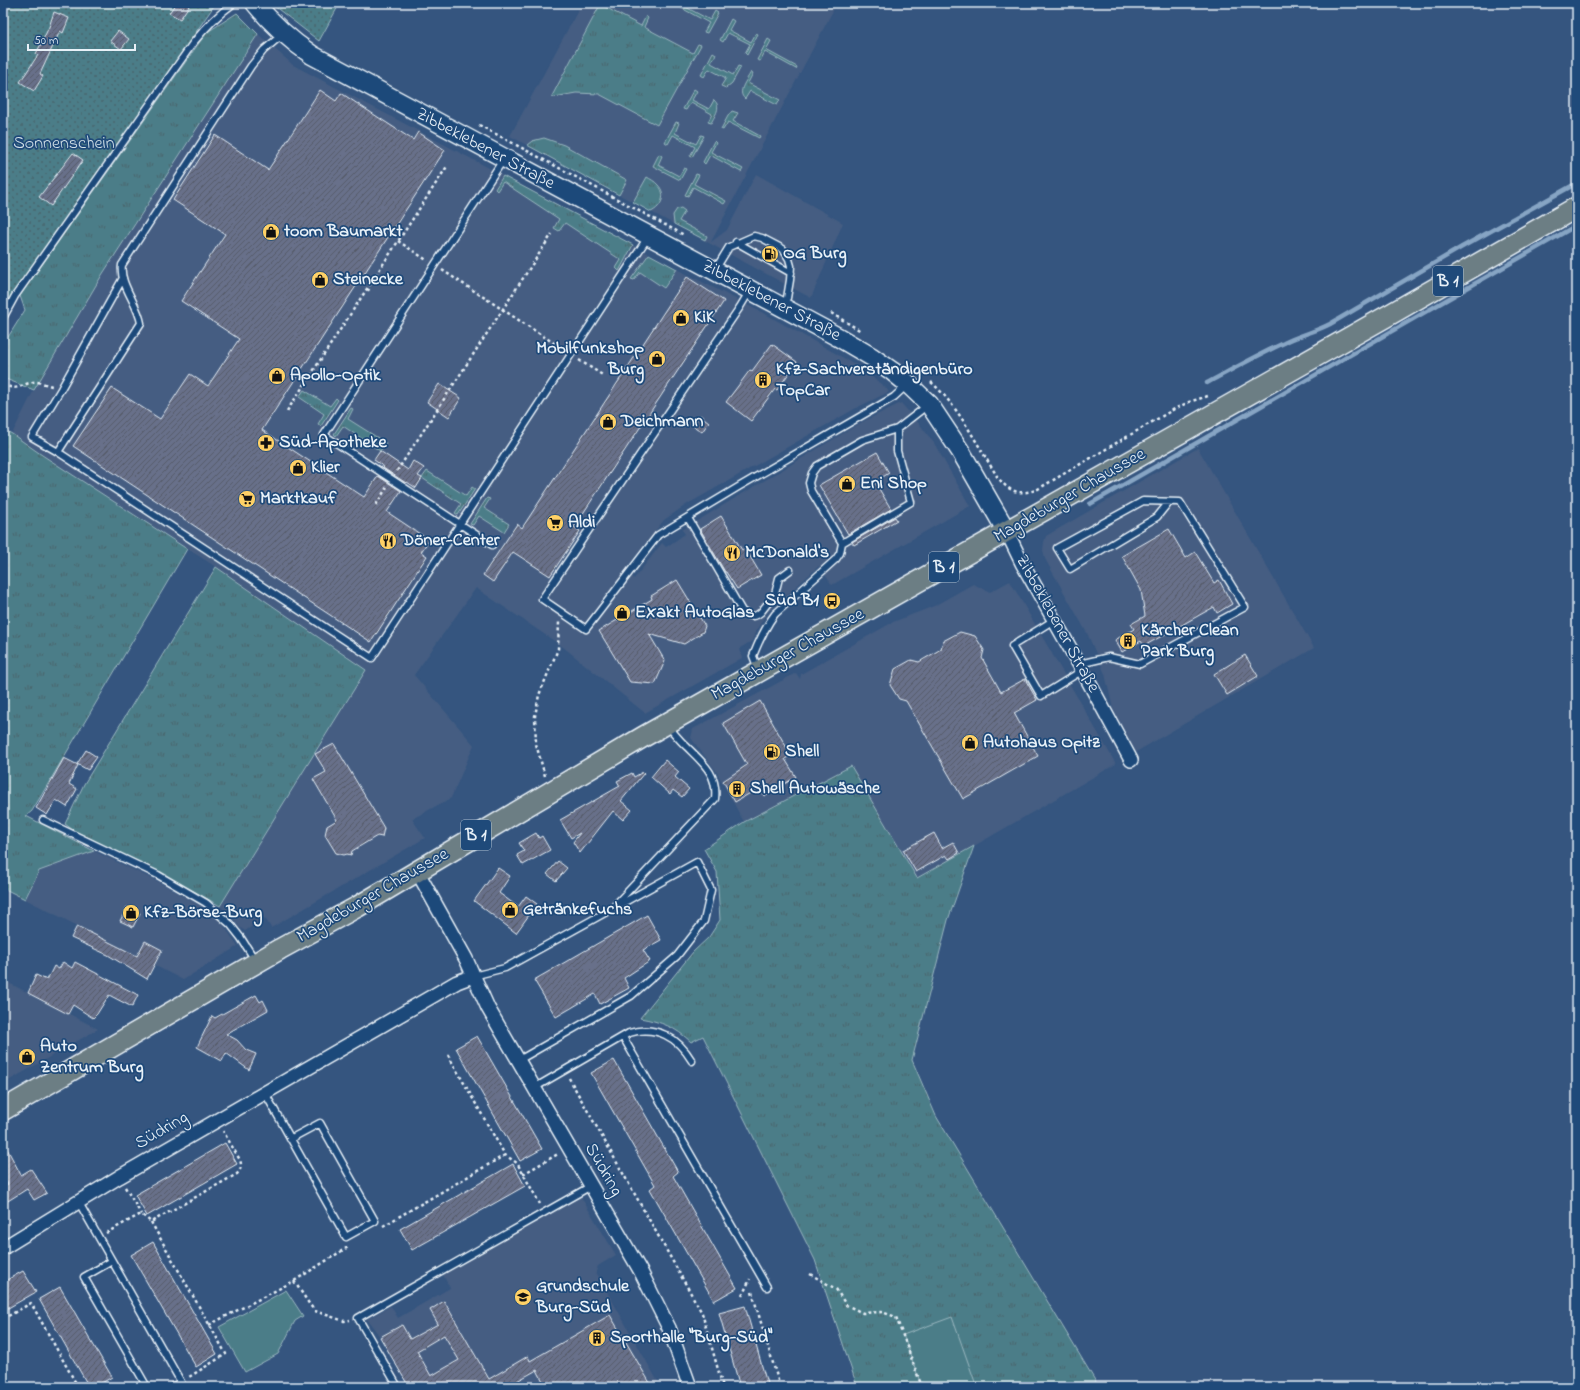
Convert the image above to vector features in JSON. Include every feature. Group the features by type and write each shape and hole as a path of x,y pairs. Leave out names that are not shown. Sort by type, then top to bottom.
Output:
{"main road":[{"name":"Magdeburger Chaussee","path":"3,1110 357,907 549,791 665,724 1007,532 1577,207"}],"street":[{"name":"Zibbeklebener Straße","path":"255,3 283,34 312,55 334,68 782,307 872,357 908,384 928,404 947,430 981,485 1022,563 1081,667 1131,760"},
{"name":"Südring","path":"417,871 462,953 488,1008 641,1272 669,1328 690,1387"},
{"name":"Südring","path":"3,1248 78,1201 217,1120 265,1094 457,982 473,976"}],"lane":[{"path":"3,318 19,290 193,43 219,14 234,3"},
{"path":"58,452 141,323 136,306 121,272 125,259 237,87 264,50 283,34"},
{"path":"492,546 324,435 504,158"},
{"path":"123,278 61,389 32,437 58,452 372,658 649,236"},
{"path":"714,271 729,246 754,236 762,238 783,250 789,259 791,273 787,298 782,307"},
{"path":"736,242 791,273"},
{"path":"749,290 740,307 542,599 586,629 658,535 894,397 908,384"},
{"path":"759,671 753,656 768,622 836,559 840,553 842,543 811,491 809,483 812,473 817,466 862,440 897,428 928,404"},
{"path":"842,543 911,502 897,451 897,428"},
{"path":"1054,620 1012,646 1041,696 1081,667 1109,657 1140,664 1245,607 1180,502 1143,501 1057,548 1070,569 1156,517 1169,502"},
{"path":"688,518 742,611 748,615 757,615 761,612 775,594 779,578 790,570"},
{"path":"612,909 715,799 716,790 714,781 703,762 686,747 665,724"},
{"path":"43,820 158,875 206,903 230,924 257,963"},
{"path":"473,976 505,968 697,862 711,890 704,920 677,956 630,996 519,1060"},
{"path":"534,1088 623,1037 640,1030 650,1030 660,1033 678,1043 685,1049 692,1061"},
{"path":"623,1037 767,1287"},
{"path":"265,1094 290,1139 346,1237 376,1220 320,1123 290,1139"},
{"path":"398,1387 358,1318 591,1186"},
{"path":"78,1201 100,1237 112,1261 181,1382 172,1387"},
{"path":"112,1261 84,1277 147,1387"}],"path":[{"path":"287,411 448,165"},
{"path":"429,194 434,196"},
{"path":"376,505 552,234"},
{"path":"398,241 604,376"},
{"path":"367,289 372,292"},
{"path":"348,317 352,320"},
{"path":"3,384 10,388 18,388 35,382 61,389"},
{"path":"981,485 997,476 1004,485 1011,490 1020,493 1029,493 1038,490 1176,408 1212,394"},
{"path":"549,791 536,744 535,716 539,695 558,649 558,610"},
{"path":"448,1055 505,1156 517,1163 545,1212"},
{"path":"564,1070 702,1313 723,1387"},
{"path":"151,1222 237,1174 240,1170 242,1164 217,1120"},
{"path":"523,1174 569,1147"},
{"path":"377,1230 505,1156"},
{"path":"119,1177 141,1214 144,1218 151,1222 226,1354 181,1382"},
{"path":"100,1237 141,1214"},
{"path":"209,1325 294,1280 350,1245"},
{"path":"810,1274 836,1289 846,1305 863,1313 882,1312 896,1317 922,1387"},
{"path":"294,1280 310,1306 315,1311 344,1321 358,1318"},
{"path":"752,1292 780,1387"},
{"path":"3,1320 31,1303 78,1387"}],"shaded area":[{"path":"582,3 837,3 711,242 727,230 756,174 843,223 811,298 510,136"},
{"path":"258,34 293,65 677,269 767,315 858,366 889,392 858,407 686,505 664,520 627,567 634,579 662,543 666,547 685,534 682,530 862,422 901,403 934,443 970,506 832,585 819,566 767,613 757,629 752,641 740,648 742,658 645,713 563,647 476,588 414,675 474,745 451,798 412,819 425,838 271,928 265,918 245,931 239,927 220,906 366,670 216,567 42,455 12,434 34,390 102,275"},
{"path":"1198,448 1314,648 1136,752 1113,709 1105,674 1087,633 1045,559 1043,550 1044,542 1046,536"},
{"name":"Autohaus Opitz","path":"1010,581 1116,764 917,879 851,766 744,822 716,771 691,738 693,729 796,673 800,679 801,674 893,622 934,606 973,584 990,592"},
{"name":"Kfz-Börse-Burg","path":"94,851 161,883 201,906 220,920 238,946 183,980 25,899 39,871"},
{"name":"Auto Zentrum Burg","path":"3,980 58,1008 98,1029 3,1084"},
{"name":"Grundschule Burg-Süd","path":"581,1197 616,1255 598,1266 596,1272 661,1387 409,1387 380,1337 367,1319 391,1306 398,1318 450,1288 443,1275"}],"green space":[{"name":"Sonnenschein","path":"3,3 216,3 3,310"},
{"path":"276,3 340,3 319,41 274,6"},
{"path":"601,3 606,3 605,7 641,26 646,16 648,18 644,27 693,53 698,44 701,45 657,125 599,94 576,93 554,97 552,96"},
{"path":"672,3 678,3 710,20 715,11 718,13 707,33 704,32 709,23"},
{"path":"237,13 258,34 102,275 34,390 3,378 3,345 25,310 20,296 206,33"},
{"path":"731,19 734,21 729,30 751,42 756,33 758,34 747,55 745,53 750,44 728,33 723,42 720,40"},
{"path":"768,39 771,41 766,50 797,67 796,69 765,52 760,61 757,60"},
{"path":"713,52 716,54 711,63 733,75 738,66 741,67 732,83 726,88 721,86 726,78 709,69 704,77 701,75"},
{"path":"751,72 753,73 748,83 780,100 777,105 750,91 745,99 742,89"},
{"path":"694,89 697,91 692,100 709,109 714,100 717,105 717,111 711,123 708,122 712,114 691,102 686,110 683,109"},
{"path":"732,111 738,113 733,121 760,136 759,138 728,122 723,130 721,129"},
{"path":"676,122 679,123 675,133 696,144 701,135 704,136 692,157 690,156 695,147 673,135 668,144 665,142"},
{"path":"544,138 564,145 627,180 619,195 527,145 532,141"},
{"path":"714,141 716,143 711,152 743,169 741,172 710,155 705,164 703,162"},
{"path":"659,154 662,156 658,165 679,176 684,168 686,169 680,180 653,166"},
{"path":"696,174 699,175 694,184 726,201 724,204 693,187 688,196 685,195"},
{"path":"503,176 633,245 619,271 616,268 621,260 565,223 559,231 554,228 559,219 503,182 497,191 495,189"},
{"path":"647,177 657,184 661,189 663,196 658,207 651,212 633,202"},
{"path":"681,208 685,211 679,221 707,236 705,240 674,224 673,215 677,209"},
{"path":"649,254 677,269 664,288 640,272 634,280 631,279"},
{"path":"304,390 330,406 336,398 338,400 321,426 318,424 324,414 299,397"},
{"path":"351,408 353,409 348,419 386,443 380,451 343,426 336,436 334,434"},
{"path":"3,429 187,549 32,811 26,816 94,851 39,871 25,899 3,888"},
{"path":"427,471 466,496 472,487 475,489 458,515 455,513 461,504 422,478"},
{"path":"487,498 490,499 484,508 509,524 504,532 479,516 473,525 470,524"},
{"path":"216,567 366,670 220,906 165,875 73,830 65,824 84,784"},
{"path":"851,766 917,878 974,846 948,920 912,1060 936,1116 1099,1387 847,1387 856,1383 815,1260 703,1036 691,1042 679,1032 668,1026 655,1021 640,1018 693,952 709,937 720,920 717,872 704,849 744,822"},
{"path":"286,1290 303,1316 295,1321 278,1354 245,1372 219,1327"},
{"path":"952,1317 975,1382 960,1387 922,1387 903,1335"}],"building":[{"path":"176,3 191,3 180,19 169,13"},
{"path":"54,12 69,18 63,33 60,31 40,74 43,76 34,91 20,82 38,55 36,54 49,27"},
{"path":"118,31 129,39 121,49 110,41"},
{"path":"320,90 336,101 341,93 413,140 418,132 445,150 262,430 364,497 378,476 401,491 387,512 429,540 421,552 427,556 371,642 73,446 112,388 160,419 190,374 208,386 239,339 181,301 225,234 173,200 215,135 268,170"},
{"path":"73,153 83,160 51,206 39,197"},
{"path":"687,277 724,301 574,527 580,531 550,576 513,552 493,582 483,575 517,524 522,528"},
{"name":"Kfz-Sachverständigenbüro TopCar","path":"772,344 797,362 777,390 775,389 751,421 726,402"},
{"path":"439,384 461,398 449,417 427,402"},
{"path":"700,415 709,422 702,432 692,425"},
{"path":"380,451 408,470 413,461 424,468 418,476 422,478 416,488 383,468 384,467 374,460"},
{"path":"877,452 889,473 875,482 891,509 848,534 819,485"},
{"name":"McDonald's","path":"721,516 742,550 745,548 761,575 737,589 725,572 700,529"},
{"path":"895,517 897,520 854,545 852,542"},
{"path":"1169,529 1186,558 1195,552 1214,583 1219,580 1232,604 1217,613 1214,607 1144,646 1141,641 1122,652 1115,640 1134,629 1131,624 1145,616 1141,590 1122,556"},
{"path":"677,580 705,626 703,632 684,644 649,634 665,661 655,684 630,682 599,631 652,599 651,596"},
{"path":"960,632 975,636 984,650 982,658 1001,692 1025,679 1037,700 1014,713 1038,756 963,799 906,701 899,699 890,685 895,669 911,660 919,662 941,649 943,641"},
{"path":"1245,655 1258,676 1227,695 1214,674"},
{"path":"760,701 791,755 785,759 796,777 764,796 759,788 735,802 723,781 747,765 723,723"},
{"path":"334,744 384,828 382,837 377,836 352,851 351,855 336,853 325,835 327,826 337,820 313,779 326,772 315,754"},
{"path":"86,750 97,757 88,770 77,764"},
{"path":"64,758 78,765 69,784 77,789 67,807 56,800 47,815 36,808"},
{"path":"665,760 679,772 675,777 689,789 682,797 673,790 670,794 651,777"},
{"path":"643,772 644,773 621,801 632,810 623,820 613,811 580,853 573,842 580,833 571,838 560,820 620,786 617,781 632,773 634,777"},
{"path":"536,833 539,838 542,836 550,850 523,865 517,855 524,851 519,843"},
{"path":"934,833 942,848 953,842 959,853 949,859 946,855 916,872 903,850"},
{"path":"558,861 567,868 556,881 547,874"},
{"name":"Getränkefuchs","path":"498,868 510,876 499,893 518,907 526,896 537,904 516,933 474,901"},
{"path":"127,907 140,913 133,927 120,921"},
{"path":"647,915 661,940 643,950 650,961 624,978 629,988 600,1004 595,994 556,1017 534,980"},
{"path":"77,926 137,956 145,941 162,950 147,979 108,955 71,938"},
{"path":"63,962 72,968 75,962 138,995 132,1007 109,995 93,1018 73,1005 68,1014 28,993 36,975 47,980 54,966 59,969"},
{"path":"256,995 260,1002 263,1000 268,1010 226,1034 237,1040 246,1050 256,1054 249,1070 226,1053 222,1061 197,1047 212,1016 215,1018"},
{"path":"477,1036 542,1149 520,1161 456,1048"},
{"path":"614,1060 678,1172 673,1176 737,1288 714,1301 650,1189 655,1185 591,1073"},
{"path":"3,1141 21,1175 31,1169 47,1193 34,1200 27,1189 3,1204 3,1187 8,1184 3,1177"},
{"path":"225,1143 237,1164 147,1216 135,1195"},
{"path":"513,1164 525,1186 412,1250 400,1229"},
{"path":"153,1242 217,1354 196,1367 131,1255"},
{"path":"23,1271 36,1292 3,1311 3,1282"},
{"path":"60,1287 112,1377 95,1387 89,1387 39,1299"},
{"path":"444,1301 489,1379 528,1356 530,1361 610,1315 650,1383 643,1387 546,1387 537,1370 506,1387 409,1387 380,1337 402,1325 410,1339 438,1324 430,1310","holes":["444,1335 459,1360 431,1376 417,1351"]},
{"path":"745,1306 768,1387 740,1387 719,1313"}],"waterway":[{"path":"1207,383 1274,348 1330,324 1462,247 1577,183"},
{"path":"1090,504 1577,225"}],"place":[{"name":"toom Baumarkt","path":"271,232"},
{"name":"OG Burg","path":"770,254"},
{"name":"Steinecke","path":"320,280"},
{"name":"KiK","path":"681,318"},
{"name":"Mobilfunkshop Burg","path":"657,359"},
{"name":"Apollo-Optik","path":"277,376"},
{"name":"Kfz-Sachverständigenbüro TopCar","path":"763,380"},
{"name":"Deichmann","path":"608,422"},
{"name":"Süd-Apotheke","path":"266,443"},
{"name":"Klier","path":"298,468"},
{"name":"Eni Shop","path":"847,484"},
{"name":"Marktkauf","path":"247,499"},
{"name":"Aldi","path":"555,523"},
{"name":"Döner-Center","path":"388,541"},
{"name":"McDonald's","path":"732,553"},
{"name":"Süd B1","path":"832,601"},
{"name":"EXakt AutoGlas","path":"622,613"},
{"name":"Kärcher Clean Park Burg","path":"1128,641"},
{"name":"Autohaus Opitz","path":"970,743"},
{"name":"Shell","path":"772,752"},
{"name":"Shell Autowäsche","path":"737,789"},
{"name":"Getränkefuchs","path":"510,910"},
{"name":"Kfz-Börse-Burg","path":"131,913"},
{"name":"Auto Zentrum Burg","path":"27,1057"},
{"name":"Grundschule Burg-Süd","path":"523,1297"},
{"name":"Sporthalle \"Burg-Süd\"","path":"597,1338"}]}
